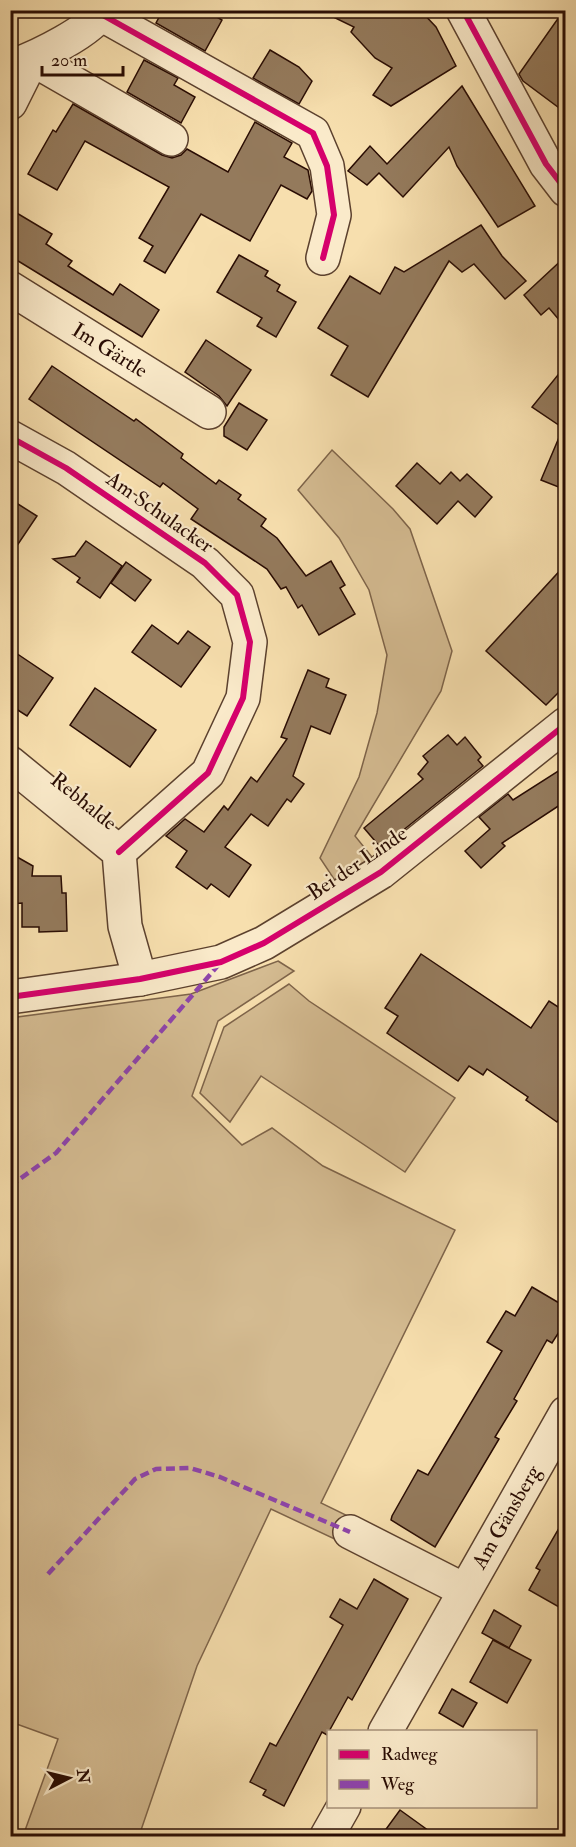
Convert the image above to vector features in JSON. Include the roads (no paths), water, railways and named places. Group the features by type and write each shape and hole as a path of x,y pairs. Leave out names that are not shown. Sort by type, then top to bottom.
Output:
{"street":[{"path":"463,10 546,164 566,190"},
{"path":"10,103 21,63 94,23 102,12 313,133 327,166 334,215 323,258"},
{"path":"21,63 171,139"},
{"name":"Im Gärtle","path":"10,288 209,412"},
{"name":"Am Schulacker","path":"10,437 66,468 205,563 237,595 250,642 243,698 208,773 119,852"},
{"name":"Bei der Linde","path":"10,997 140,980 221,962 264,943 381,872 565,724"},
{"name":"Rebhalde","path":"10,763 119,852 124,926 140,980"},
{"name":"Am Gänsberg","path":"387,1730 566,1413"},
{"path":"350,1532 464,1590"},
{"path":"327,1836 343,1808"}]}
